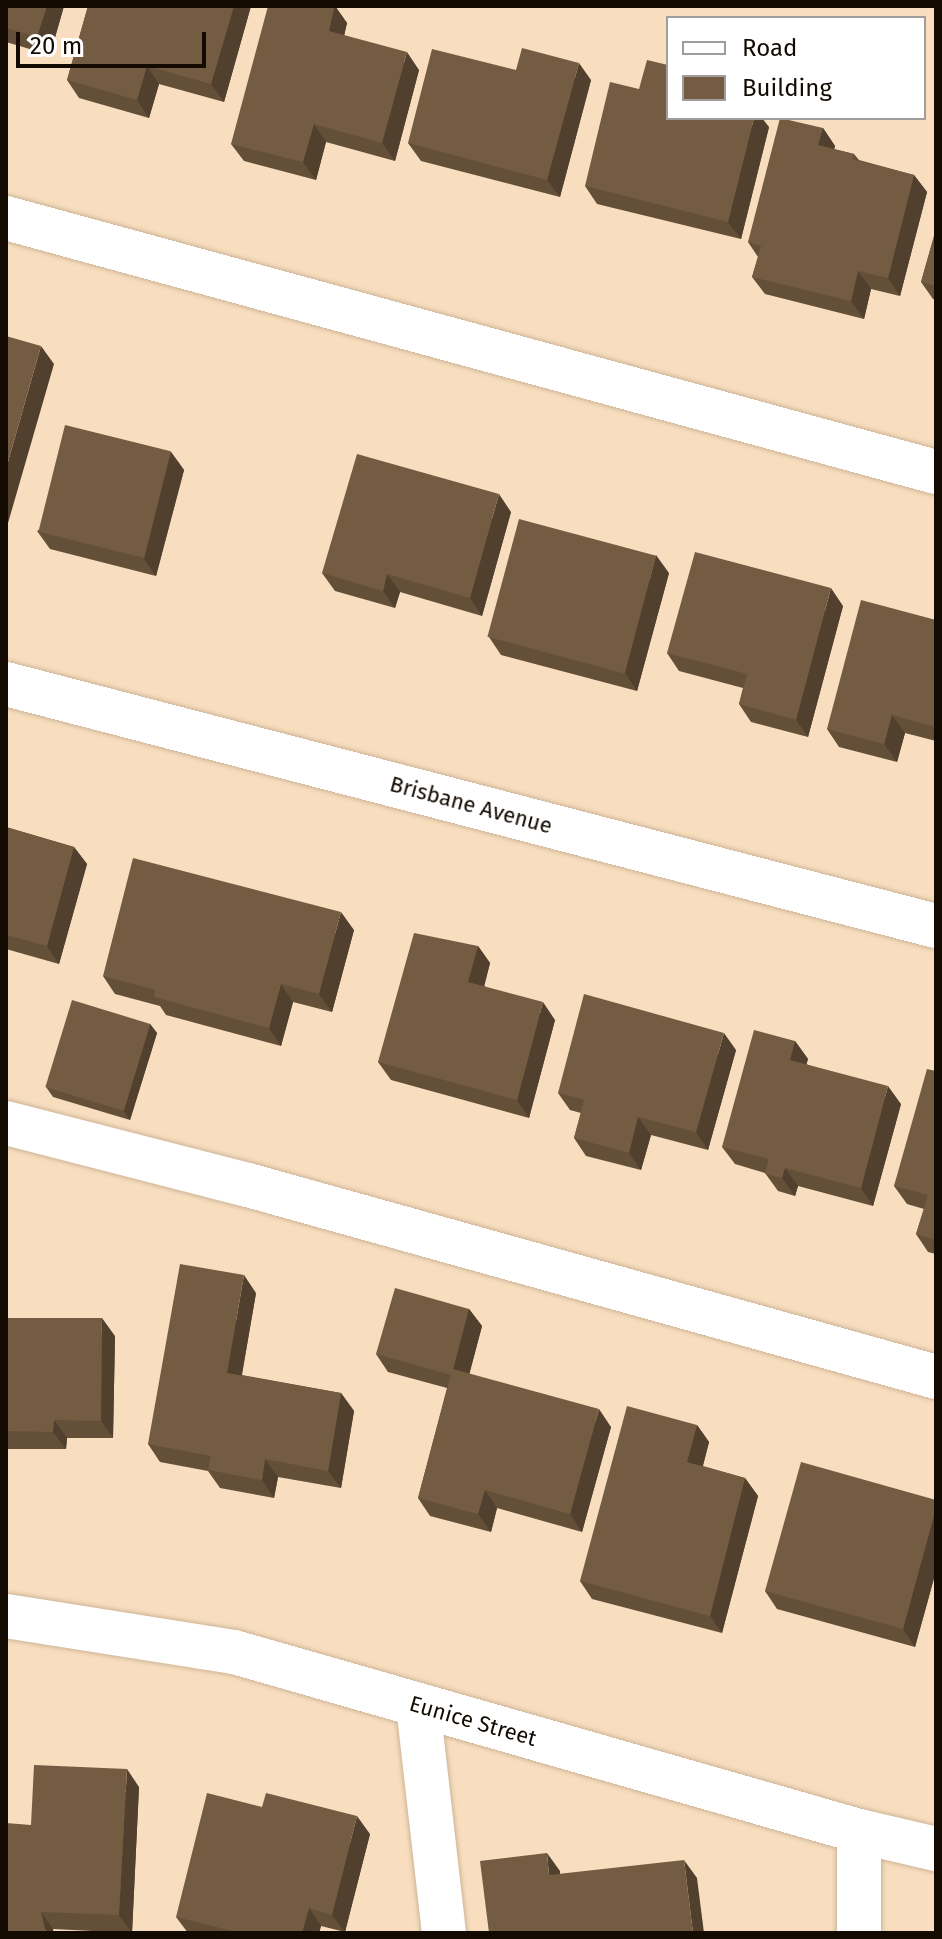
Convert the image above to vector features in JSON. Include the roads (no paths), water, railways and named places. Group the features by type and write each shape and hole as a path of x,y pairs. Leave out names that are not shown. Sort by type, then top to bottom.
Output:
{"street":[{"path":"6,218 936,472"},
{"name":"Brisbane Avenue","path":"6,684 936,926"},
{"path":"6,1123 248,1185 936,1377"},
{"name":"Eunice Street","path":"6,1616 234,1652 859,1831 936,1849"},
{"path":"418,1705 444,1933"},
{"path":"859,1831 859,1933"}]}
